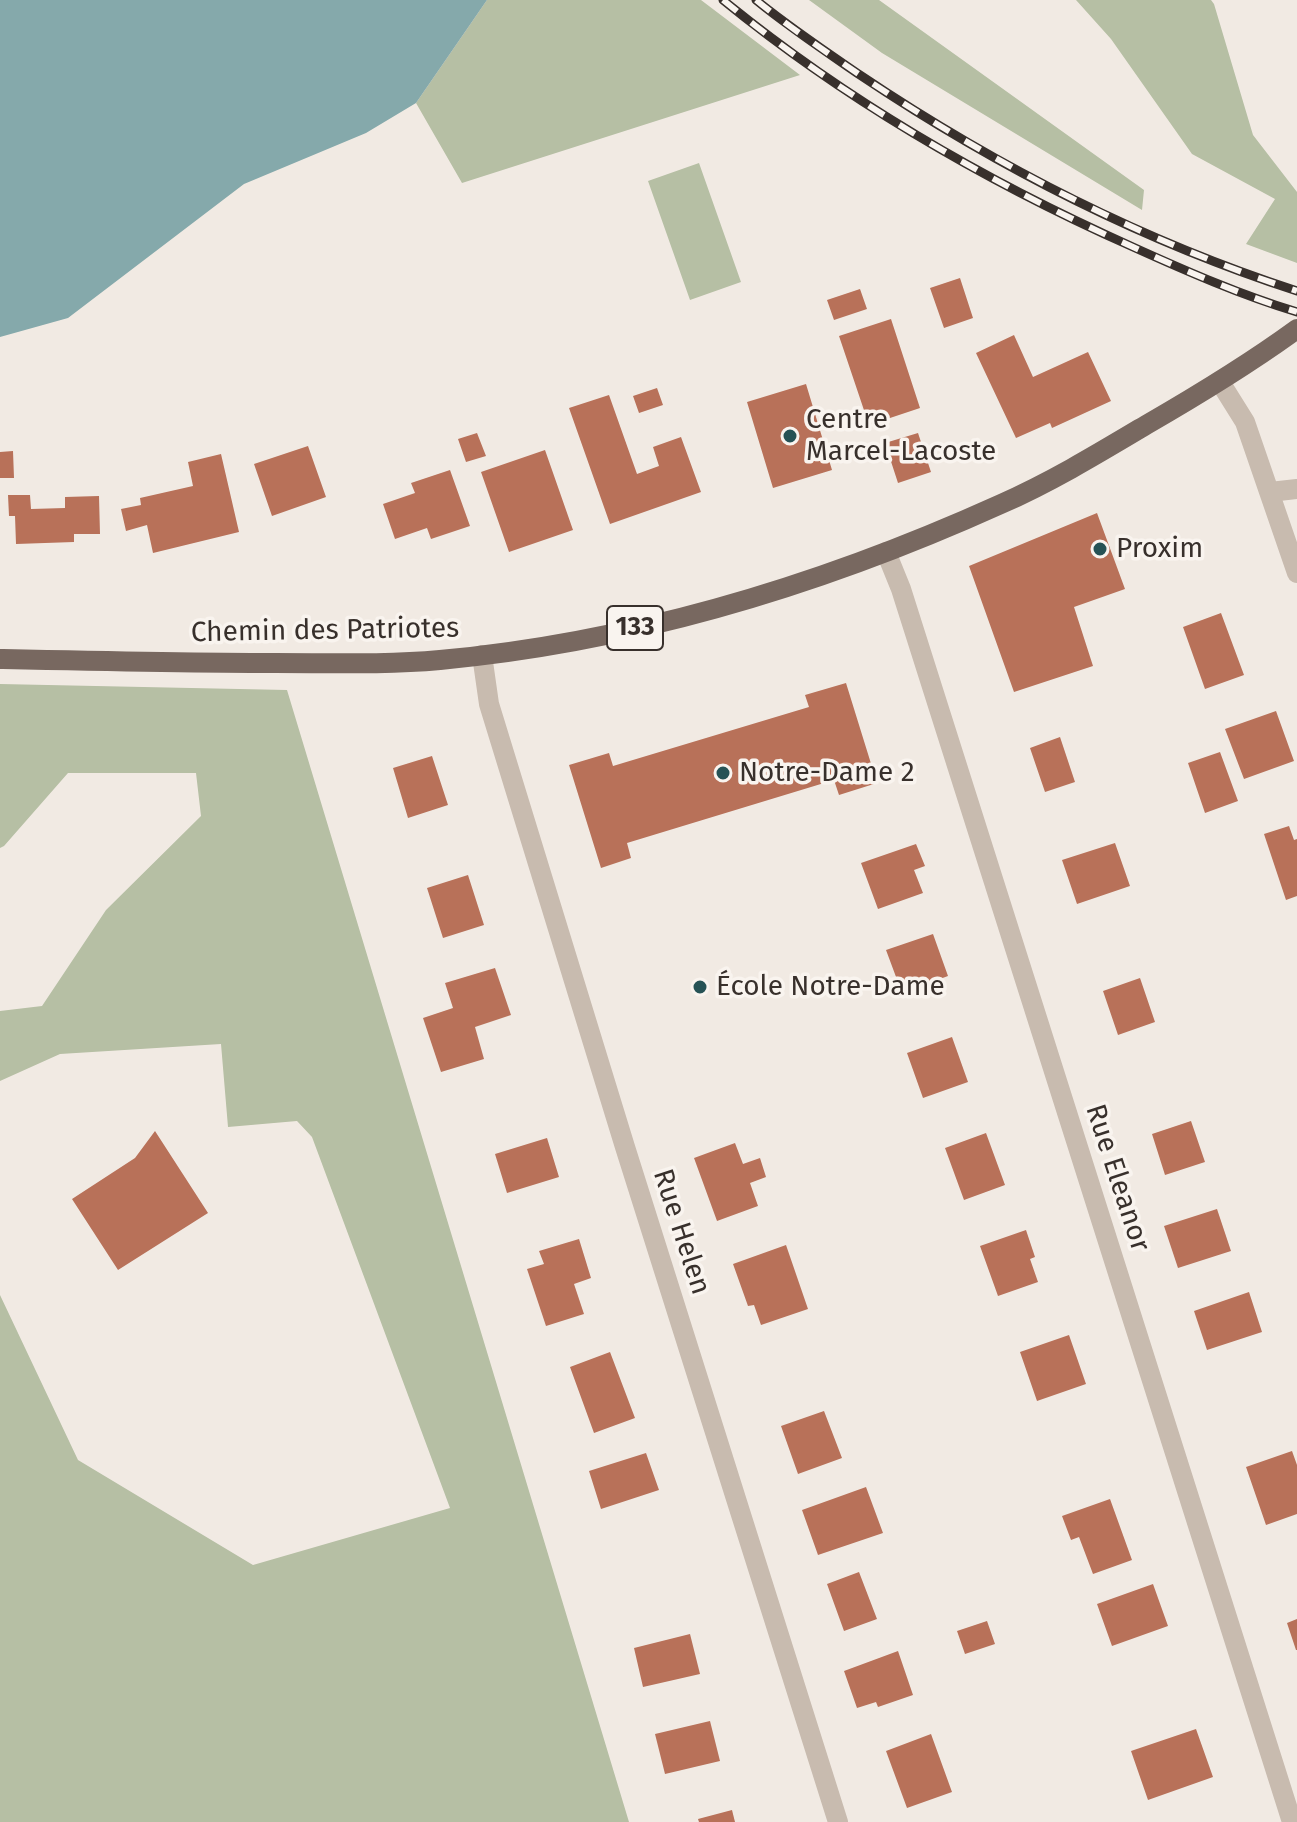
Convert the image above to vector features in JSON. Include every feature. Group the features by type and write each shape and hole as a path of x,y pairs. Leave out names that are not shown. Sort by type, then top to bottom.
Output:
{"main road":[{"name":"133","path":"1220,382 1297,329"},
{"name":"Chemin des Patriotes","path":"0,659 224,663 438,660 571,641 646,626 818,578 1003,504 1081,463 1220,382"}],"street":[{"path":"1220,382 1245,422 1297,573"},
{"path":"1270,492 1297,489"},
{"name":"Rue Eleanor","path":"886,552 901,589 1292,1822"},
{"name":"Rue Helen","path":"482,655 489,704 838,1822"}],"green space":[{"path":"487,0 701,0 800,75 462,183 416,103"},
{"path":"809,0 879,0 1144,190 1142,210 882,53"},
{"path":"1076,0 1211,0 1253,135 1297,192 1297,263 1246,244 1275,199 1192,154 1111,39"},
{"path":"699,163 741,282 690,300 648,181"},
{"path":"0,684 287,690 629,1822 0,1822 0,1295 78,1460 253,1565 450,1508 312,1137 297,1121 228,1127 221,1044 60,1054 0,1081 0,1011 42,1006 106,910 201,816 196,773 68,773 0,848"}],"water":[{"path":"0,0 487,0 416,103 366,133 244,184 68,318 0,337"}],"building":[{"path":"960,278 973,318 944,328 930,288"},
{"path":"860,289 867,309 834,320 827,300"},
{"path":"891,319 920,408 869,425 839,336"},
{"path":"1014,335 1033,377 1088,352 1111,401 1052,428 1050,423 1016,438 976,353"},
{"name":"Centre Marcel-Lacoste","path":"806,384 832,470 773,488 747,402"},
{"path":"657,388 663,405 639,413 633,396"},
{"path":"609,395 637,474 659,466 653,447 681,437 701,492 610,524 569,408"},
{"path":"477,433 486,456 466,462 458,439"},
{"path":"918,433 931,472 898,483 885,443"},
{"path":"308,446 326,497 272,516 254,464"},
{"path":"545,450 573,530 509,552 481,472"},
{"path":"13,451 14,478 0,478 0,452"},
{"path":"221,454 239,532 153,553 147,525 126,531 121,509 141,505 140,498 193,486 188,462"},
{"path":"450,470 470,526 431,539 427,528 395,539 383,504 415,493 411,483"},
{"path":"8,495 30,495 31,509 65,508 65,497 99,496 100,534 74,534 74,542 16,544 15,516 9,516"},
{"path":"1097,513 1125,589 1074,607 1093,666 1014,692 969,566"},
{"path":"1221,613 1244,675 1205,689 1183,627"},
{"name":"Notre-Dame 2","path":"846,683 877,783 839,795 834,780 627,843 631,858 601,868 569,765 609,753 613,766 809,707 805,695"},
{"path":"1276,711 1294,761 1244,779 1225,729"},
{"path":"1060,737 1075,782 1045,792 1030,748"},
{"path":"1220,752 1238,801 1205,813 1188,763"},
{"path":"432,756 448,805 408,818 393,768"},
{"path":"1289,826 1294,840 1297,839 1297,896 1286,900 1264,834"},
{"path":"1115,843 1130,886 1077,904 1062,860"},
{"path":"916,844 925,866 914,870 923,893 878,909 861,863"},
{"path":"468,875 484,925 443,938 427,888"},
{"path":"933,934 948,976 902,993 886,950"},
{"path":"495,968 511,1015 475,1027 484,1059 441,1072 423,1018 453,1008 445,983"},
{"path":"1140,978 1155,1022 1118,1035 1103,991"},
{"path":"952,1037 968,1082 923,1098 907,1053"},
{"path":"1191,1121 1205,1162 1165,1175 1152,1134"},
{"path":"155,1131 208,1213 118,1270 72,1199 135,1158"},
{"path":"986,1133 1005,1185 964,1200 945,1148"},
{"path":"547,1138 559,1177 507,1193 495,1154"},
{"path":"735,1143 743,1164 760,1158 766,1177 750,1183 758,1206 717,1221 694,1158"},
{"path":"1217,1209 1231,1251 1178,1268 1164,1226"},
{"path":"1026,1230 1035,1257 1030,1259 1038,1282 998,1296 980,1246"},
{"path":"579,1239 591,1278 574,1284 584,1314 546,1326 527,1269 544,1264 539,1251"},
{"path":"786,1245 808,1309 761,1325 754,1305 748,1306 733,1264"},
{"path":"1249,1292 1262,1332 1207,1350 1194,1311"},
{"path":"1069,1335 1086,1384 1037,1401 1020,1352"},
{"path":"610,1352 635,1418 594,1433 570,1367"},
{"path":"824,1411 842,1458 798,1474 781,1426"},
{"path":"1292,1451 1297,1465 1297,1514 1266,1525 1246,1467"},
{"path":"646,1453 659,1490 601,1509 589,1471"},
{"path":"866,1487 883,1533 818,1555 802,1510"},
{"path":"1110,1499 1132,1560 1093,1574 1079,1537 1071,1540 1062,1516"},
{"path":"859,1572 877,1619 844,1631 827,1584"},
{"path":"1153,1584 1168,1626 1112,1646 1097,1604"},
{"path":"1297,1619 1297,1650 1296,1650 1287,1623"},
{"path":"987,1621 995,1644 965,1654 957,1631"},
{"path":"690,1634 700,1674 643,1687 634,1648"},
{"path":"898,1651 913,1695 878,1707 876,1702 857,1708 844,1671"},
{"path":"710,1721 720,1761 665,1774 655,1734"},
{"path":"1196,1729 1213,1777 1148,1800 1131,1751"},
{"path":"931,1734 952,1792 907,1808 886,1751"},
{"path":"732,1810 735,1822 699,1822 698,1819"}],"railway":[{"path":"723,0 819,72 972,167 1153,256 1297,312"},
{"path":"756,0 860,75 1017,170 1183,249 1297,291"}],"place":[{"name":"Centre Marcel-Lacoste","path":"790,436"},
{"name":"Proxim","path":"1100,549"},
{"name":"Notre-Dame 2","path":"723,773"},
{"name":"École Notre-Dame","path":"700,987"}]}
